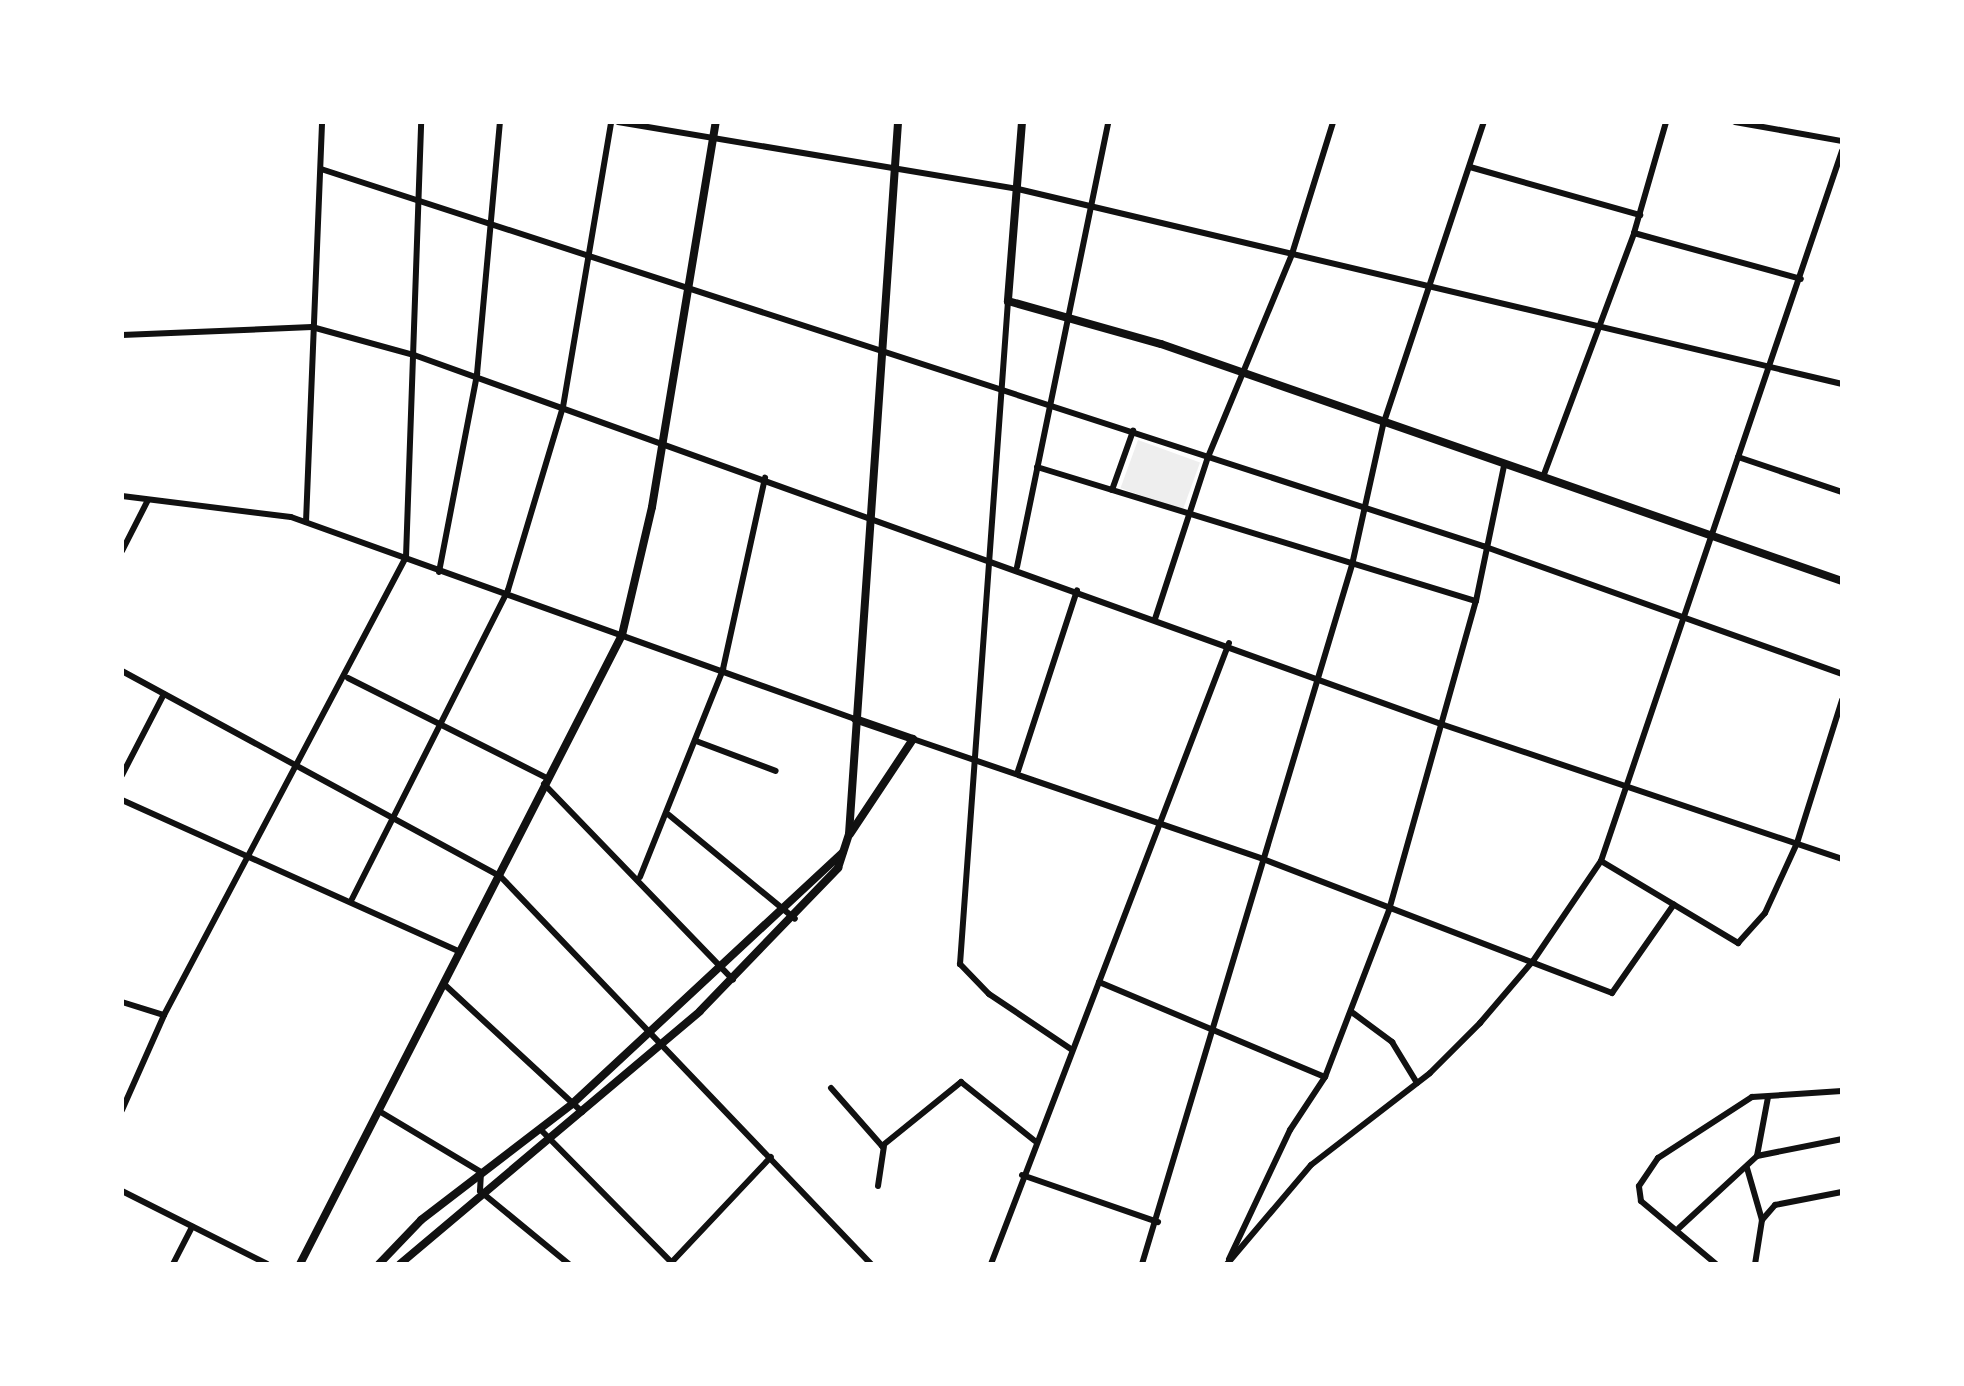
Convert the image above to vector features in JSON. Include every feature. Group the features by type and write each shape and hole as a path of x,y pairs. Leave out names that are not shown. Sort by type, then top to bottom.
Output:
{"street":[{"path":"306,522 322,122"},
{"path":"122,1110 164,1015 247,857 348,678 406,557 424,205 421,122"},
{"path":"439,572 477,374 493,226 500,122"},
{"path":"352,899 508,590 563,407 611,122"},
{"path":"618,122 1018,189 1094,205 1598,330 1842,384"},
{"path":"300,1264 500,876 544,780 622,635 661,441 716,122"},
{"path":"400,1264 480,1191 550,1141 733,980 795,919 843,853 849,834 898,122"},
{"path":"1022,122 960,964 989,994 1071,1049"},
{"path":"1017,567 1052,405 1067,318 1094,205 1108,122"},
{"path":"1155,619 1240,371 1292,254 1333,122"},
{"path":"1142,1264 1158,1222 1352,565 1362,508 1383,425 1433,288 1484,122"},
{"path":"1542,480 1634,233 1666,122"},
{"path":"1735,122 1842,141"},
{"path":"1227,1264 1311,1165 1417,1083 1533,961 1601,861 1708,536 1801,279 1842,151"},
{"path":"1470,167 1640,215"},
{"path":"321,169 588,259 1000,392 1052,405 1483,546 1842,674"},
{"path":"1634,233 1801,279"},
{"path":"1008,301 1240,371 1383,425 1842,581"},
{"path":"122,335 312,327 477,374 869,518 1229,643 1441,724 1842,859"},
{"path":"1112,490 1133,431"},
{"path":"1738,457 1842,492"},
{"path":"1227,1264 1290,1130 1325,1077 1353,1013 1389,910 1476,601 1483,546 1504,466"},
{"path":"1037,467 1191,518 1476,601"},
{"path":"640,877 669,815 723,669 765,478"},
{"path":"122,496 306,522 406,557 439,572 508,590 622,635 855,719 975,760 1018,771 1263,859 1389,910 1533,961 1612,993 1674,904"},
{"path":"122,551 148,500"},
{"path":"1018,771 1077,590"},
{"path":"991,1264 1035,1141 1229,643"},
{"path":"122,671 302,763 500,876 653,1030 871,1264"},
{"path":"348,678 442,721 544,780 640,877 733,980"},
{"path":"122,775 164,694"},
{"path":"1601,861 1738,943 1765,913 1797,843 1842,700"},
{"path":"849,834 913,739"},
{"path":"696,741 776,771"},
{"path":"122,800 247,857 352,899 460,952"},
{"path":"669,815 785,907 795,919"},
{"path":"379,1264 481,1172 572,1104 843,853"},
{"path":"1099,982 1216,1028 1325,1077"},
{"path":"445,985 582,1112"},
{"path":"122,1002 164,1015"},
{"path":"1353,1013 1392,1042 1417,1083"},
{"path":"878,1186 884,1146 947,1086 961,1082 1035,1141"},
{"path":"831,1088 884,1146"},
{"path":"1716,1264 1679,1228 1641,1201 1639,1186 1677,1143 1752,1097 1842,1091"},
{"path":"1679,1228 1757,1156 1768,1097"},
{"path":"379,1111 481,1172"},
{"path":"540,1129 671,1263 771,1157"},
{"path":"1757,1156 1842,1139"},
{"path":"1747,1168 1762,1220 1755,1264"},
{"path":"480,1191 481,1172"},
{"path":"1022,1175 1158,1222"},
{"path":"122,1191 267,1264"},
{"path":"480,1191 569,1264"},
{"path":"1762,1220 1775,1205 1842,1192"},
{"path":"173,1264 192,1227"}],"shaded area":[{"path":"1138,440 1200,463 1183,510 1121,488"}]}
